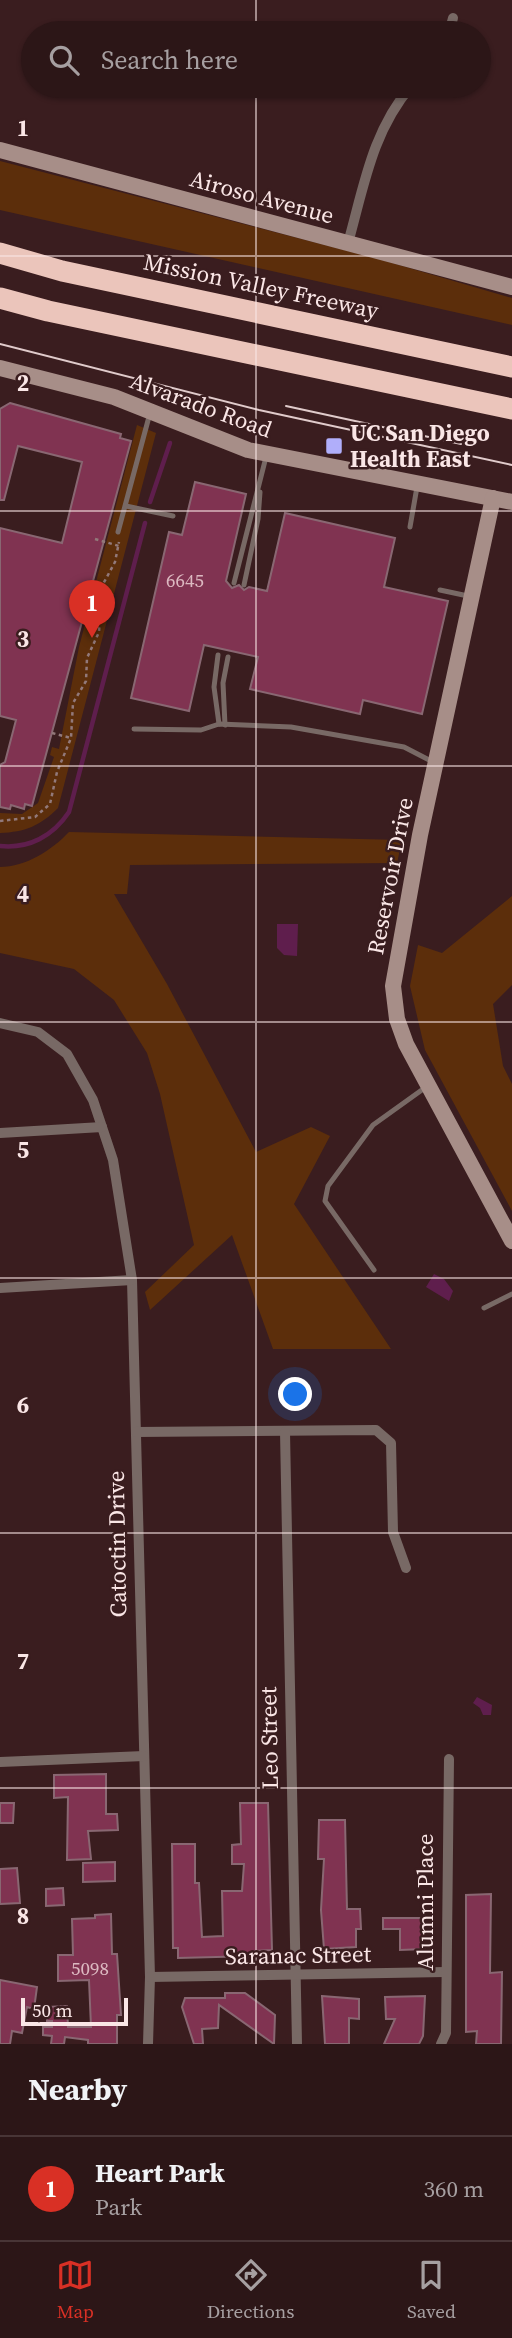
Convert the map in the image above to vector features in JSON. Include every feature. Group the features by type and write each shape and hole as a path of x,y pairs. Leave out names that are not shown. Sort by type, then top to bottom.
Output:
{"highway":[{"name":"Mission Valley Freeway","path":"0,253 62,271 512,367"},
{"path":"0,298 48,312 512,409"}],"street":[{"path":"348,243 377,139 390,112 401,98"},
{"name":"Airoso Avenue","path":"0,150 512,287"},
{"name":"Alvarado Road","path":"0,368 114,397 151,410 220,442 266,454 512,502"},
{"name":"Reservoir Drive","path":"493,498 436,764 393,986 397,1019 429,1086 512,1241"},
{"name":"Catoctin Drive","path":"0,1023 38,1032 67,1054 93,1100 113,1160 132,1280 150,1977 148,2044"},
{"path":"0,1133 102,1128"},
{"path":"0,1288 132,1280"},
{"path":"136,1432 376,1430 391,1443 393,1532 407,1568"},
{"name":"Leo Street","path":"285,1432 297,2044"},
{"path":"0,1762 144,1756"},
{"name":"Alumni Place","path":"441,2044 446,2033 449,1759"},
{"name":"Saranac Street","path":"150,1977 295,1977 446,1972"}],"lane":[{"path":"118,531 151,410"},
{"path":"244,585 258,519 260,485 266,454"},
{"path":"410,527 417,484"},
{"path":"234,583 249,516 260,485"},
{"path":"126,506 173,516"},
{"path":"440,590 471,597"},
{"path":"218,655 214,687 222,725"},
{"path":"222,725 223,683 228,657"},
{"path":"134,729 201,730 222,725 291,727 375,746 404,747 436,764"},
{"path":"374,1270 325,1201 328,1186 373,1125 429,1086"},
{"path":"484,1308 512,1294"}],"path":[{"path":"0,821 35,817 46,808 72,738 73,704 86,681 87,658 99,632 102,586 115,562 119,546 118,531"},
{"path":"95,539 119,546"},
{"path":"52,733 72,738"}],"shaded area":[{"path":"0,161 375,258 512,298 512,325 0,210"},
{"path":"137,425 156,433 58,808 32,827 0,833 0,813 22,814 38,803 54,757 50,755 52,747 59,749 79,647"},
{"path":"69,832 402,840 397,863 130,865 127,894 114,894 167,984 256,1152 311,1127 330,1136 294,1204 391,1349 273,1349 232,1235 150,1310 145,1292 194,1245 160,1094 147,1053 114,1000 74,969 0,953 0,867 29,861 55,845"},
{"path":"512,896 512,985 493,1004 503,1066 512,1084 512,1211 425,1050 410,986 418,945 442,953"},
{"path":"277,924 298,924 297,956 284,955 277,948"},
{"path":"434,1274 444,1279 453,1291 449,1301 426,1287"},
{"path":"477,1697 492,1705 491,1715 483,1715 480,1708 473,1703"}],"building":[{"path":"10,403 121,434 120,438 131,441 32,806 25,804 24,809 11,805 10,809 0,807 0,765 5,762 16,720 0,716 0,528 62,543 82,462 18,446 4,500 0,500 0,409"},
{"path":"195,482 246,494 226,581 232,588 239,585 244,590 249,587 267,591 285,513 395,538 384,587 448,601 422,714 363,700 360,714 250,689 258,657 204,645 189,711 131,698 169,532 182,535"},
{"path":"106,1774 106,1814 117,1814 118,1830 88,1831 91,1859 67,1860 68,1797 54,1798 54,1775"},
{"path":"0,1803 14,1803 13,1823 0,1823"},
{"path":"240,1803 268,1803 272,1950 255,1951 255,1956 178,1958 178,1948 173,1948 172,1844 195,1844 195,1883 199,1883 202,1937 223,1936 222,1891 242,1891 244,1864 232,1864 232,1845 241,1844"},
{"path":"319,1820 345,1820 347,1909 360,1909 361,1929 356,1929 356,1947 324,1949 321,1910 324,1859 318,1859"},
{"path":"115,1862 115,1881 83,1882 83,1863"},
{"path":"17,1868 20,1903 0,1904 0,1869"},
{"path":"63,1888 64,1905 46,1906 46,1889"},
{"path":"491,1894 490,1973 502,1972 501,2044 476,2044 477,2031 466,2032 466,1895"},
{"path":"111,1914 112,1954 117,1954 121,2015 117,2015 117,2044 88,2044 88,2040 65,2037 64,2044 51,2044 52,2036 43,2035 43,2027 52,2027 52,2021 47,2021 47,2007 67,2006 68,2027 91,2027 89,1980 58,1981 58,1955 73,1955 72,1919"},
{"path":"383,1918 425,1918 425,1949 400,1950 400,1929 383,1929"},
{"path":"0,1980 37,1987 34,2009 27,2007 22,2033 12,2031 10,2044 0,2044"},
{"path":"225,1993 245,1993 275,2015 274,2044 219,2005 218,2028 202,2029 203,2044 194,2044 182,2007 185,1998 225,1998"},
{"path":"322,1996 359,1999 359,2019 349,2018 349,2044 325,2044"},
{"path":"425,1996 423,2036 419,2044 384,2044 395,2019 386,2019 385,1997"}],"waterway":[{"path":"150,502 170,443"},
{"path":"0,846 21,845 39,839 56,828 69,812 145,523"}],"tram line":[{"path":"0,344 259,410 512,465"},
{"path":"286,406 461,444"}],"place":[{"name":"UC San Diego Health East","path":"334,446"},
{"name":"Heart Park","path":"92,638"}]}
